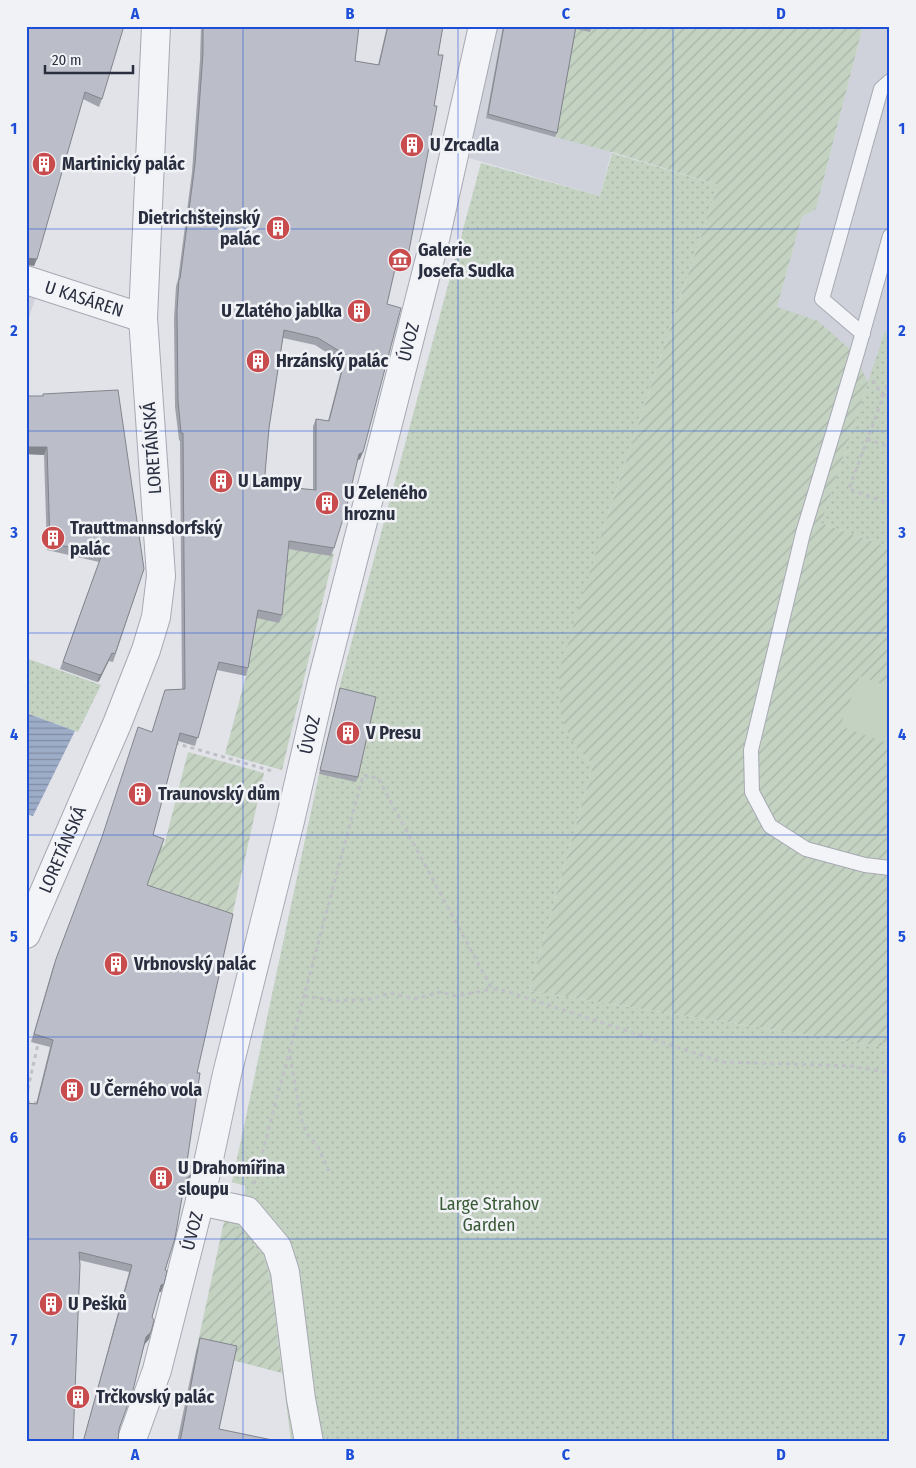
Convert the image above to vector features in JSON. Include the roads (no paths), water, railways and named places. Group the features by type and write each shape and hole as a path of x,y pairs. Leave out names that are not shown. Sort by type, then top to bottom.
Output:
{"street":[{"name":"LORETÁNSKÁ","path":"26,934 117,724 146,650 156,618 161,576 144,318 156,26"},
{"name":"ÚVOZ","path":"131,1442 156,1370 200,1201 227,1074 290,821 322,682 436,235 483,26"},
{"name":"U KASÁREN","path":"26,280 144,318"},
{"path":"200,1201 247,1211 276,1247 285,1272 301,1399 309,1442"}],"lane":[{"path":"863,334 822,299 881,88 890,81"},
{"path":"890,236 863,334 803,533 751,750 752,792 770,826 806,849 865,864 890,868"}],"water":[{"path":"26,713 75,731 33,816 26,814"}],"place":[{"name":"U Zrcadla","path":"412,145"},
{"name":"Martinický palác","path":"44,164"},
{"name":"Dietrichštejnský palác","path":"278,228"},
{"name":"Galerie Josefa Sudka","path":"400,260"},
{"name":"U Zlatého jablka","path":"359,311"},
{"name":"Hrzánský palác","path":"258,361"},
{"name":"U Lampy","path":"221,481"},
{"name":"U Zeleného hroznu","path":"327,503"},
{"name":"Trauttmannsdorfský palác","path":"53,538"},
{"name":"V Presu","path":"348,733"},
{"name":"Traunovský dům","path":"140,794"},
{"name":"Vrbnovský palác","path":"116,964"},
{"name":"U Černého vola","path":"72,1090"},
{"name":"U Drahomířina sloupu","path":"161,1178"},
{"name":"U Pešků","path":"51,1304"},
{"name":"Trčkovský palác","path":"78,1397"}],"park label":[{"name":"Large Strahov Garden","path":"489,1214"}]}
